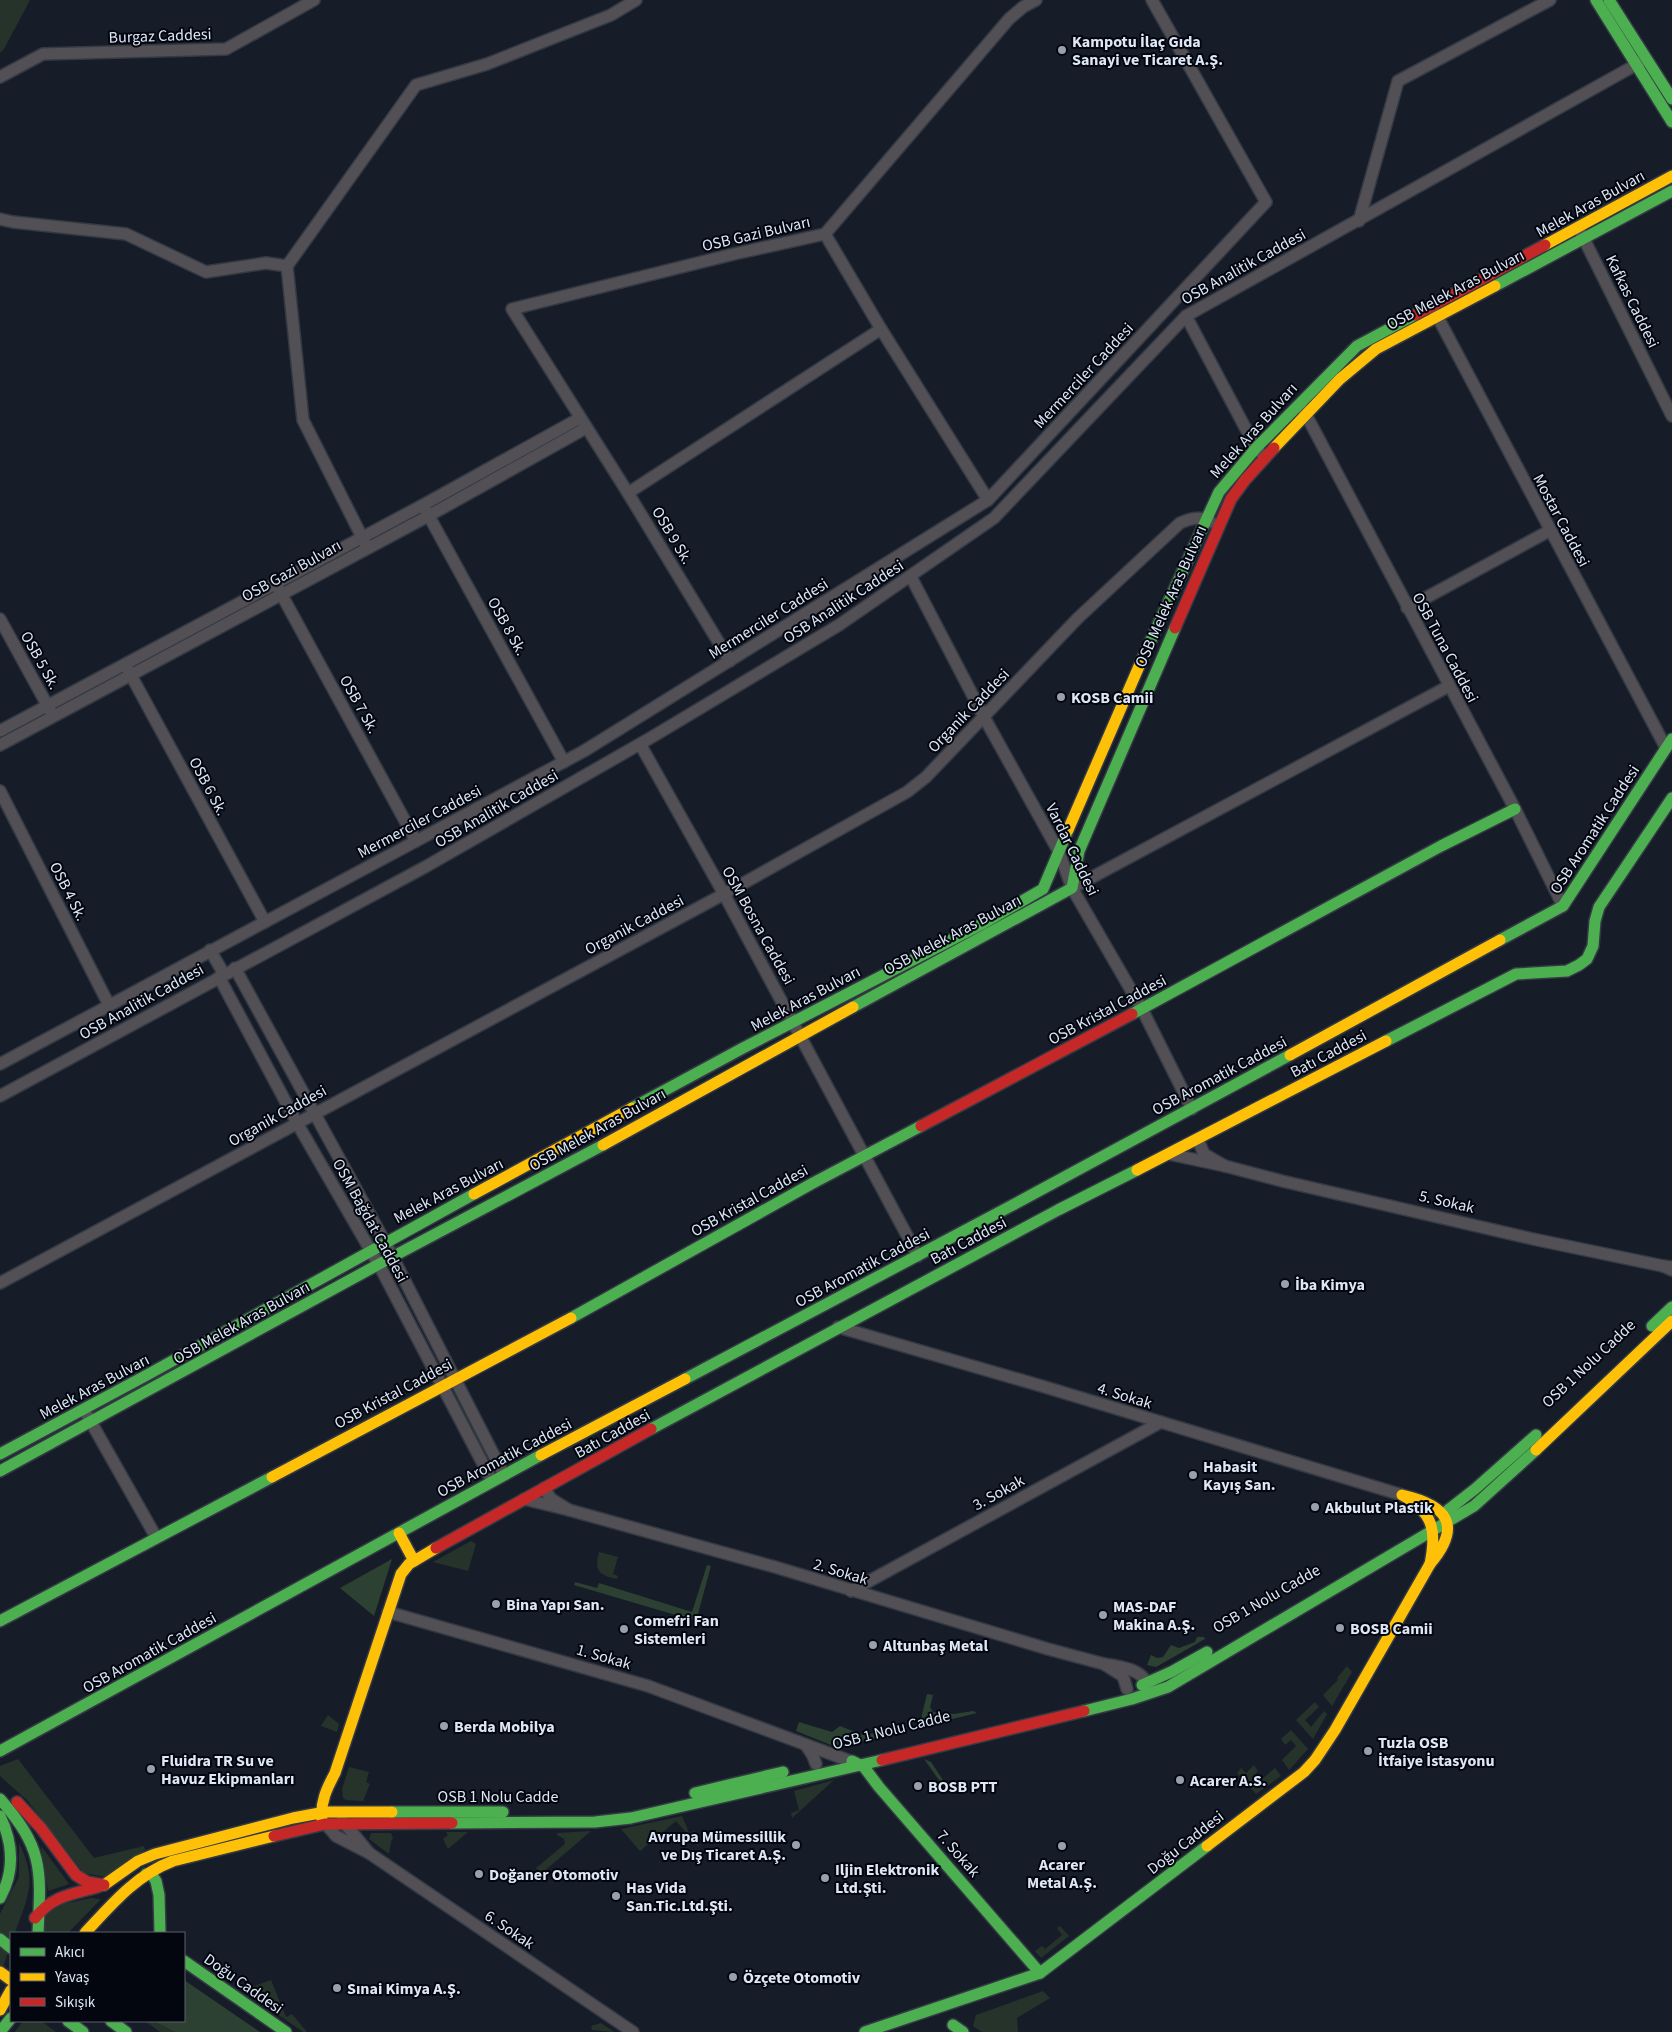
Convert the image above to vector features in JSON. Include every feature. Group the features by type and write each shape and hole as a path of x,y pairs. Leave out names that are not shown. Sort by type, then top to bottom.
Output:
{"main road":[{"path":"1596,0 1672,122"},
{"path":"1609,0 1672,99"},
{"name":"Melek Aras Bulvarı","path":"0,1454 371,1251 384,1242 794,1022 984,923 1043,889 1205,519 1219,492 1256,448 1357,346 1672,176"},
{"name":"OSB Melek Aras Bulvarı","path":"0,1471 392,1257 572,1162 800,1035 1072,888 1079,851 1165,647 1233,495 1306,415 1369,354 1672,192"},
{"path":"1151,642 1165,647"},
{"name":"OSB Aromatik Caddesi","path":"0,1751 492,1481 1192,1109 1563,906 1669,744"},
{"name":"Batı Caddesi","path":"323,1819 323,1800 334,1773 401,1574 414,1560 838,1327 1075,1201 1198,1140 1431,1017 1516,974 1527,972 1561,972 1579,965 1592,950 1599,907 1672,798"},
{"name":"OSB Kristal Caddesi","path":"0,1621 578,1314 866,1155 1142,1009 1441,846 1514,809"},
{"name":"OSB 1 Nolu Cadde","path":"1446,1518 1672,1307"},
{"name":"OSB 1 Nolu Cadde","path":"340,1817 534,1823 618,1820 660,1813 851,1761 1147,1689 1168,1687 1430,1526 1474,1506 1525,1461 1672,1321"},
{"path":"1402,1495 1425,1500 1446,1518"},
{"path":"1402,1495 1420,1506 1427,1515 1430,1526"},
{"name":"Doğu Caddesi","path":"865,2032 1040,1973 1310,1766 1334,1730 1430,1564 1440,1554 1446,1542 1449,1529 1446,1518"},
{"name":"Doğu Caddesi","path":"1430,1526 1433,1547 1430,1564"},
{"path":"399,1533 414,1560"},
{"name":"OSB 1 Nolu Cadde","path":"990,1722 1127,1688 1147,1689"},
{"name":"OSB 1 Nolu Cadde","path":"28,1932 39,1912 47,1904 71,1892 93,1889 104,1885 138,1861 160,1852 293,1818 323,1819 340,1817 607,1811 656,1803 816,1764 851,1761 869,1751"},
{"name":"7. Sokak","path":"851,1761 1040,1973"},
{"name":"Batı Caddesi","path":"334,1773 331,1800 340,1817"},
{"path":"0,1789 17,1803 40,1828 76,1875 87,1882 104,1885"},
{"path":"0,1799 24,1830 38,1860 40,1880 38,1932"},
{"path":"0,1816 6,1827 11,1854 8,1879 0,1898"},
{"name":"OSB 1 Nolu Cadde","path":"86,1932 120,1897 155,1868 168,1862 323,1819"},
{"path":"160,1852 167,1856 168,1862 159,1898 158,1921 160,1932"},
{"path":"146,1874 152,1875 156,1880 159,1898"},
{"path":"0,1939 10,1947"},
{"name":"Doğu Caddesi","path":"185,1962 286,2032"},
{"path":"4,2004 10,1992"},
{"path":"0,2032 10,2019"},
{"path":"69,2022 83,2032"},
{"path":"113,2022 126,2032"},
{"path":"953,2025 964,2032"}],"street":[{"name":"Burgaz Caddesi","path":"0,77 43,54 226,49 314,0"},
{"path":"364,542 303,420 287,266 416,84 487,64 611,15 636,0"},
{"name":"OSB Gazi Bulvarı","path":"0,746 276,584 426,510 583,423 512,309 734,254 825,234 1009,19 1023,7 1036,0"},
{"name":"Mermerciler Caddesi","path":"0,1064 564,762 988,500 1266,202 1152,0"},
{"path":"1359,221 1398,81 1550,0"},
{"name":"OSB Analitik Caddesi","path":"0,1096 425,867 640,744 839,625 994,518 1186,316 1647,59"},
{"path":"0,219 126,234 206,272 266,263 287,266"},
{"name":"Kafkas Caddesi","path":"1578,227 1672,416"},
{"path":"825,234 881,329 988,500"},
{"name":"Mostar Caddesi","path":"1432,307 1549,531 1669,744"},
{"path":"1186,316 1256,448 1265,458"},
{"path":"628,493 881,329"},
{"name":"OSB Tuna Caddesi","path":"1299,403 1514,809 1563,906"},
{"name":"OSB 9 Sk.","path":"583,423 628,493 730,661"},
{"name":"OSB 8 Sk.","path":"426,510 564,762"},
{"name":"Organik Caddesi","path":"0,1283 724,894 907,792 926,777 1078,618 1180,523 1191,518 1205,519"},
{"path":"1205,519 1219,525"},
{"path":"1407,608 1549,531"},
{"name":"OSB Gazi Bulvarı","path":"0,731 47,705 128,670 282,594 364,542"},
{"name":"Vardar Caddesi","path":"911,577 984,717 1059,852 1072,888 1142,1009 1192,1109"},
{"name":"OSB 7 Sk.","path":"276,584 416,841"},
{"name":"OSB 5 Sk.","path":"0,619 53,716"},
{"name":"OSB 6 Sk.","path":"128,670 265,922"},
{"path":"1072,888 1449,686"},
{"name":"OSM Bosna Caddesi","path":"640,744 794,1022 918,1256"},
{"name":"OSB 4 Sk.","path":"0,791 109,1005"},
{"name":"OSM Bağdat Caddesi","path":"210,950 298,1123 379,1265 492,1481"},
{"name":"OSM Bağdat Caddesi","path":"235,968 392,1257 504,1475"},
{"name":"5. Sokak","path":"1198,1140 1204,1154 1224,1166"},
{"name":"5. Sokak","path":"1169,1154 1306,1187 1669,1268"},
{"name":"4. Sokak","path":"838,1327 1402,1495"},
{"path":"83,1410 156,1537"},
{"name":"3. Sokak","path":"851,1591 1161,1422"},
{"name":"2. Sokak","path":"544,1488 551,1499 570,1510"},
{"name":"2. Sokak","path":"524,1499 766,1565 1048,1650 1133,1671 1144,1678 1147,1689"},
{"name":"1. Sokak","path":"388,1612 648,1686 851,1761"},
{"name":"2. Sokak","path":"1104,1664 1123,1676 1127,1688"},
{"path":"806,1745 816,1764"},
{"name":"6. Sokak","path":"340,1817 369,1853"},
{"name":"6. Sokak","path":"323,1819 336,1836 369,1853 633,2032"}],"green space":[{"path":"0,0 30,0 4,49 0,53"},
{"path":"471,1541 476,1544 468,1571 433,1562"},
{"path":"599,1552 618,1557 613,1574 618,1576 617,1579 606,1576 599,1571 597,1564"},
{"path":"392,1559 374,1616 340,1588"},
{"path":"707,1565 711,1566 696,1621 574,1585 575,1582 597,1588 599,1583 692,1612"},
{"path":"1197,1637 1204,1637 1205,1639 1156,1667 1147,1665 1151,1655 1157,1658 1163,1657 1171,1645 1179,1648 1195,1642"},
{"path":"1347,1666 1352,1672 1332,1706 1323,1695 1338,1680 1337,1678"},
{"path":"927,1694 933,1695 930,1707 933,1712 954,1714 973,1711 977,1713 919,1727"},
{"path":"1315,1702 1319,1707 1305,1720 1311,1727 1324,1711 1327,1714 1313,1739 1296,1720"},
{"path":"328,1715 339,1724 337,1732 321,1726"},
{"path":"799,1722 832,1732 840,1726 863,1735 888,1731 889,1735 836,1747 796,1731"},
{"path":"1291,1730 1308,1749 1289,1770 1282,1760 1296,1746 1291,1740 1285,1745 1281,1739"},
{"path":"18,1759 94,1858 144,1846 145,1850 105,1877 84,1873 27,1800 0,1776 0,1766"},
{"path":"924,1759 931,1762 945,1783 941,1783"},
{"path":"1254,1765 1258,1771 1255,1774 1260,1781 1275,1768 1281,1776 1256,1794 1237,1773 1241,1768 1246,1773"},
{"path":"349,1767 369,1772 366,1782 370,1784 363,1801 346,1800 343,1798 342,1789"},
{"path":"834,1780 792,1818 791,1813 799,1810 794,1791"},
{"path":"682,1816 689,1833 695,1831 699,1847 676,1821 640,1851 621,1829"},
{"path":"591,1831 541,1874 536,1868 565,1844 564,1839 557,1835 557,1833"},
{"path":"446,1832 468,1832 448,1849 443,1839 448,1835"},
{"path":"371,1833 391,1833 393,1838 389,1854 369,1839"},
{"path":"19,1843 28,1868 29,1888 15,1932 10,1932 10,1946 0,1976 0,1914 19,1877"},
{"path":"41,1846 69,1884 48,1891"},
{"path":"91,1898 101,1899 69,1932 43,1932 46,1914 63,1904"},
{"path":"1060,1926 1069,1936 1041,1958 1035,1951 1042,1946 1045,1949 1062,1935 1057,1928"},
{"path":"271,1980 286,2017 292,2014 307,2032 303,2032 243,1990"},
{"path":"185,1981 260,2032 175,2032 155,2022 185,2022"},
{"path":"1043,1991 1050,1998 1017,2018 1018,2032 982,2032 973,2026 976,2015"},
{"path":"22,2022 42,2022 56,2032 15,2032"},
{"path":"146,2022 155,2022 175,2032 160,2032"},
{"path":"601,2023 614,2032 592,2030 591,2026"}],"traffic: fast":[{"path":"1596,0 1672,122"},
{"path":"1609,0 1672,99"},
{"path":"1495,286 1672,191"},
{"path":"1140,664 1219,492 1256,448 1357,346 1415,315"},
{"path":"853,1007 1072,888 1079,851 1175,628"},
{"path":"1500,940 1563,906 1672,739"},
{"path":"1386,1041 1516,974 1567,971 1587,959 1593,946 1595,921 1599,907 1672,798"},
{"path":"1132,1014 1441,846 1515,809"},
{"path":"632,1108 984,923 1043,889 1068,830"},
{"path":"685,1379 1290,1055"},
{"path":"571,1318 813,1183 921,1126"},
{"path":"0,1471 392,1257 603,1145"},
{"path":"651,1429 1058,1210 1137,1170"},
{"path":"0,1454 474,1194"},
{"path":"1652,1326 1672,1307"},
{"path":"1448,1510 1475,1489 1536,1435"},
{"path":"1084,1711 1132,1699 1168,1687 1474,1506 1536,1450"},
{"path":"0,1751 541,1455"},
{"path":"0,1621 272,1477"},
{"path":"1142,1685 1171,1672 1207,1652"},
{"path":"452,1823 595,1822 631,1818 882,1760"},
{"path":"852,1761 864,1767 879,1787 1040,1973"},
{"path":"695,1793 783,1772"},
{"path":"0,1799 25,1832 37,1861 40,1893 38,1932"},
{"path":"392,1812 503,1812"},
{"path":"0,1816 10,1847 8,1878 0,1898"},
{"path":"865,2032 1040,1973 1207,1846"},
{"path":"146,1874 152,1875 156,1881 159,1895 160,1932"},
{"path":"0,1939 10,1947"},
{"path":"185,1962 286,2032"},
{"path":"0,2032 10,2019"},
{"path":"69,2022 83,2032"},
{"path":"112,2022 126,2032"},
{"path":"953,2025 963,2032"}],"traffic: slow":[{"path":"1545,245 1672,176"},
{"path":"1274,448 1340,379 1376,349 1495,286"},
{"path":"1068,830 1140,664"},
{"path":"1290,1055 1500,940"},
{"path":"603,1145 853,1007"},
{"path":"1137,1170 1386,1041"},
{"path":"474,1194 632,1108"},
{"path":"272,1477 571,1318"},
{"path":"1536,1450 1672,1321"},
{"path":"541,1455 685,1379"},
{"path":"1402,1495 1430,1505 1439,1511 1445,1519 1448,1528 1446,1538 1430,1564 1433,1541 1430,1523 1420,1508 1402,1495"},
{"path":"399,1533 414,1561"},
{"path":"322,1820 322,1807 325,1795 335,1773 401,1574 409,1564 436,1548"},
{"path":"1207,1846 1304,1772 1315,1760 1335,1730 1430,1564"},
{"path":"104,1885 138,1861 155,1854 293,1818 325,1812 392,1812"},
{"path":"86,1932 125,1891 147,1874 160,1867 173,1861 274,1836"},
{"path":"0,1972 10,1979"},
{"path":"0,2010 10,1992"}],"traffic: jam":[{"path":"1415,315 1545,245"},
{"path":"1175,628 1231,499 1245,480 1274,448"},
{"path":"921,1126 1132,1014"},
{"path":"436,1548 651,1429"},
{"path":"882,1760 1084,1711"},
{"path":"17,1802 41,1828 76,1875 87,1882 104,1885"},
{"path":"274,1836 325,1824 452,1823"},
{"path":"35,1918 49,1904 64,1896 100,1886"}],"place":[{"name":"Kampotu İlaç Gıda Sanayi ve Ticaret A.Ş.","path":"1062,50"},
{"name":"KOSB Camii","path":"1061,697"},
{"name":"İba Kimya","path":"1285,1284"},
{"name":"Habasit Kayış San.","path":"1193,1475"},
{"name":"Akbulut Plastik","path":"1315,1507"},
{"name":"Bina Yapı San.","path":"496,1604"},
{"name":"MAS-DAF Makina A.Ş.","path":"1103,1615"},
{"name":"BOSB Camii","path":"1340,1628"},
{"name":"Comefri Fan Sistemleri","path":"624,1629"},
{"name":"Altunbaş Metal","path":"873,1645"},
{"name":"Berda Mobilya","path":"444,1726"},
{"name":"Tuzla OSB İtfaiye İstasyonu","path":"1368,1751"},
{"name":"Fluidra TR Su ve Havuz Ekipmanları","path":"151,1769"},
{"name":"Acarer A.S.","path":"1180,1780"},
{"name":"BOSB PTT","path":"918,1786"},
{"name":"Avrupa Mümessillik ve Dış Ticaret A.Ş.","path":"796,1845"},
{"name":"Acarer Metal A.Ş.","path":"1062,1846"},
{"name":"Doğaner Otomotiv","path":"479,1874"},
{"name":"Iljin Elektronik Ltd.Şti.","path":"825,1878"},
{"name":"Has Vida San.Tic.Ltd.Şti.","path":"616,1896"},
{"name":"Özçete Otomotiv","path":"733,1977"},
{"name":"Sınai Kimya A.Ş.","path":"337,1988"}]}
